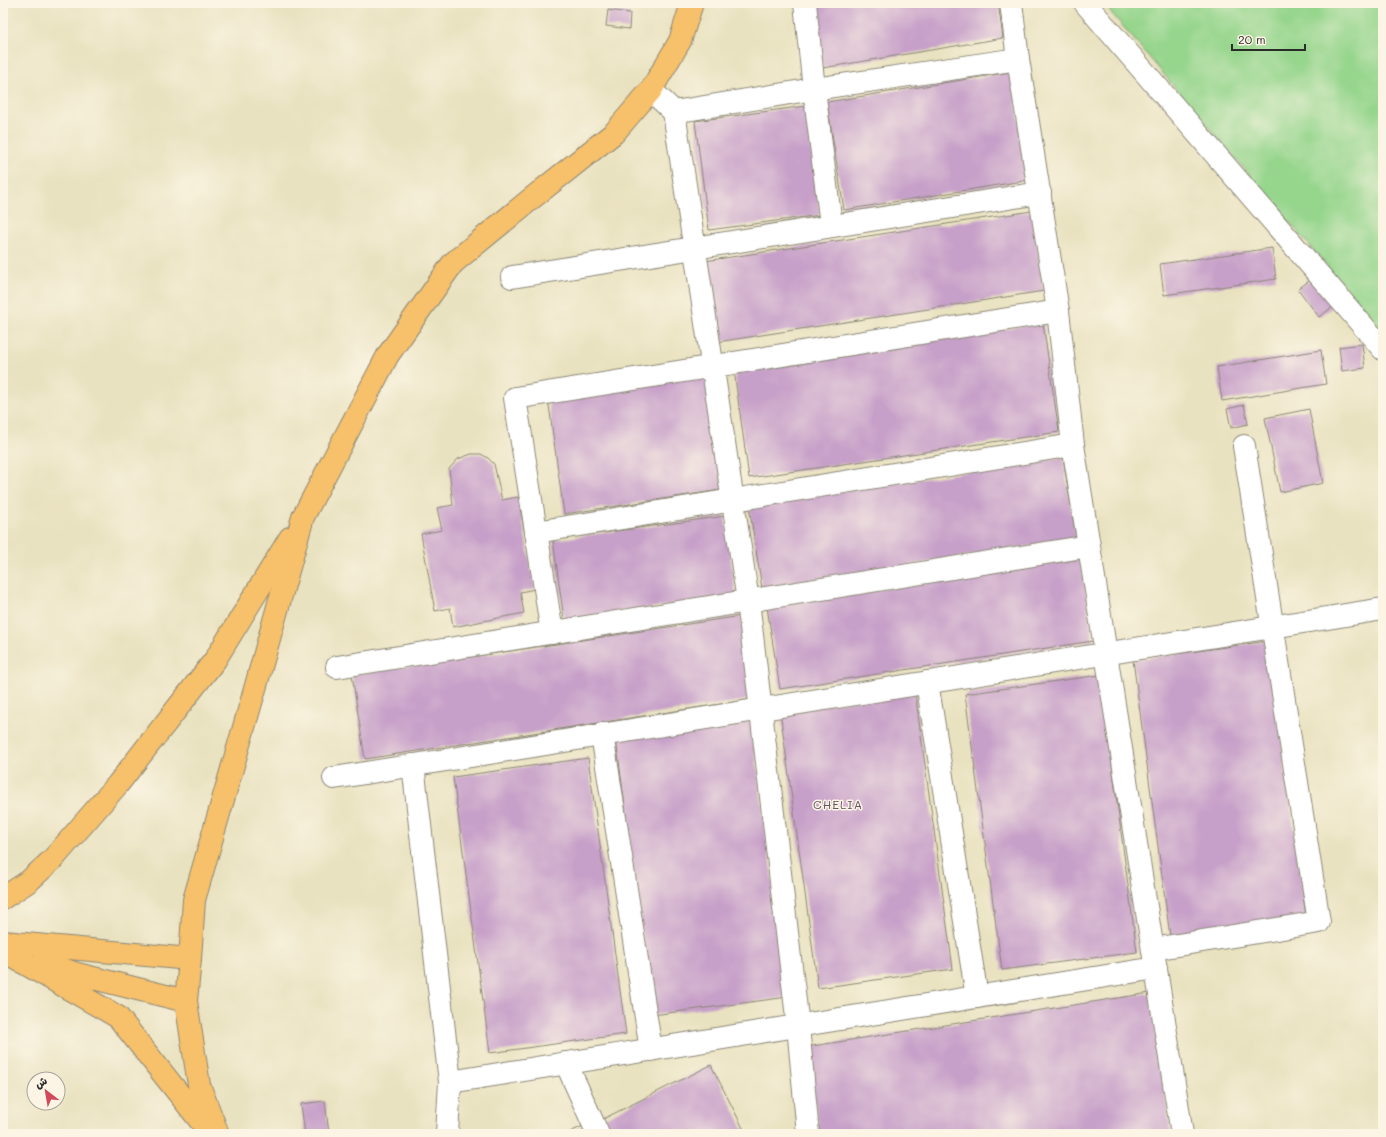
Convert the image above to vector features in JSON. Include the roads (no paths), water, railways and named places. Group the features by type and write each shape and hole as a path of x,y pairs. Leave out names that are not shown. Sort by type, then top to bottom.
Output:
{"main road":[{"path":"3,898 29,881 53,859 118,784 215,660 303,517 388,356 452,263 614,133 651,90 680,41 692,3"},
{"path":"218,1134 198,1085 186,1002 194,900 254,696 303,517"},
{"path":"3,942 190,959"},
{"path":"3,947 76,974 186,1002"},
{"path":"3,951 118,1017 211,1134"}],"street":[{"path":"805,3 831,226"},
{"path":"1011,3 1018,59 1058,311 1074,445 1089,546 1182,1134"},
{"path":"1085,3 1383,349"},
{"path":"674,112 814,89 1018,59"},
{"path":"651,90 674,112 713,366 748,601 798,1026 808,1134"},
{"path":"512,277 1040,193"},
{"path":"552,633 515,398 1058,311"},
{"path":"536,532 1074,445"},
{"path":"450,1082 977,997 1319,922 1244,446"},
{"path":"337,667 1089,546"},
{"path":"334,778 760,708 1383,609"},
{"path":"927,682 977,997"},
{"path":"602,734 651,1050"},
{"path":"413,765 450,1082 447,1134"},
{"path":"566,1063 598,1134"}],"district":[{"name":"CHELIA","path":"838,804"}]}
